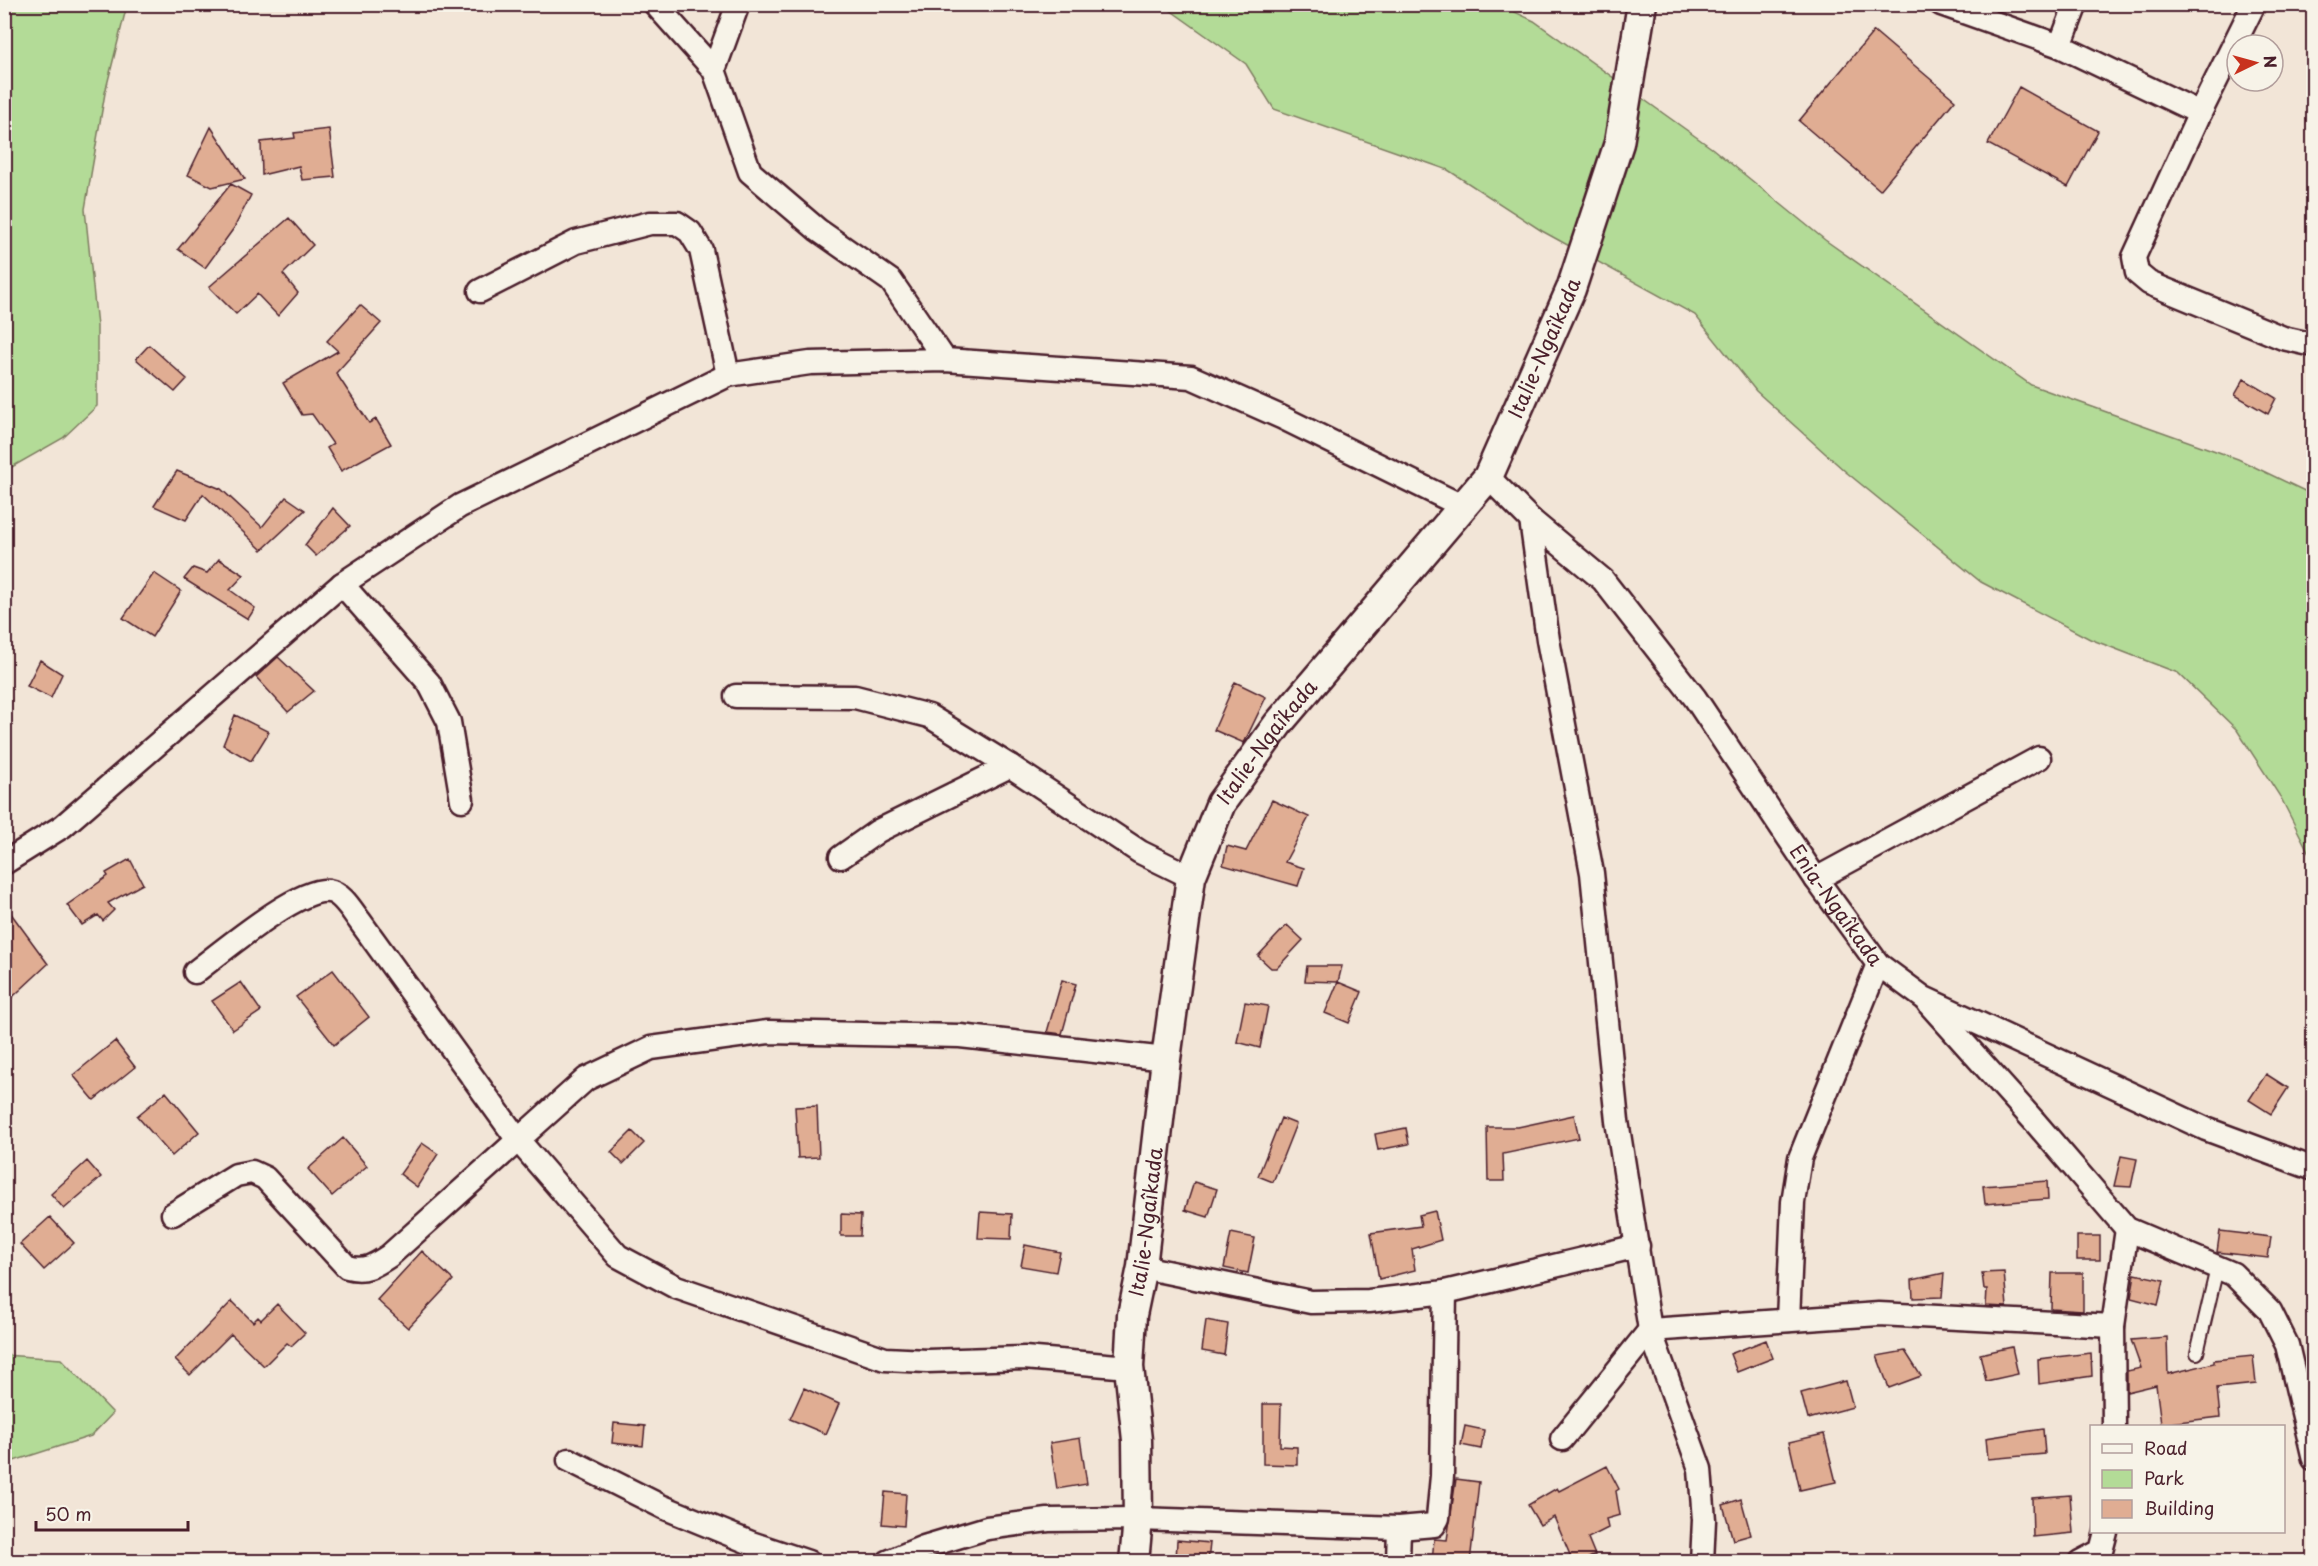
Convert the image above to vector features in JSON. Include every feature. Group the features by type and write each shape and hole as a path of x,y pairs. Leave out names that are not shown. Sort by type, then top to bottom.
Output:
{"street":[{"path":"655,4 714,70 750,172 818,230 891,281 945,360"},
{"path":"714,70 738,4"},
{"name":"Italie-Ngaîkada","path":"1134,1562 1138,1519 1137,1440 1129,1367 1132,1315 1142,1267 1166,1059 1191,877 1221,803 1278,724 1488,477 1571,289 1619,143 1642,4"},
{"path":"1941,4 2060,46 2200,113"},
{"path":"2060,46 2076,4"},
{"path":"2254,4 2200,113 2134,257 2137,273 2148,283 2272,334 2313,345"},
{"path":"480,291 576,242 650,224 677,224 690,232 701,250 728,375"},
{"path":"4,863 63,826 342,584 460,506 728,375 810,363 945,360 1191,377 1281,417 1461,506"},
{"name":"Enia-Ngaîkada","path":"1488,477 1531,520 1603,580 1695,698 1816,879 1878,964 1924,998 2206,1129 2313,1169"},
{"path":"1531,520 1548,640 1592,873 1617,1120 1650,1330 1700,1469 1704,1520 1702,1562"},
{"path":"342,584 429,683 449,722 462,800"},
{"path":"736,696 855,697 929,716 1011,766 1140,852 1191,877"},
{"path":"1816,879 2039,758"},
{"path":"841,856 878,831 1011,766"},
{"path":"195,972 282,908 312,892 331,891 341,897 359,920 518,1140 618,1256 676,1287 885,1359 927,1361 1024,1358 1129,1367"},
{"path":"1788,1320 1793,1202 1800,1158 1878,964"},
{"path":"1924,998 2127,1229 2233,1274 2270,1311 2287,1346 2313,1459"},
{"path":"173,1214 236,1175 252,1172 265,1178 347,1267 360,1271 373,1267 389,1256 586,1079 651,1048 768,1032 960,1036 1166,1059"},
{"path":"2114,1425 2113,1326 2127,1229"},
{"path":"1142,1267 1311,1302 1369,1301 1445,1292 1638,1246"},
{"path":"888,1562 924,1547 987,1528 1048,1520 1138,1519 1399,1528 1434,1526 1438,1518 1442,1476 1445,1292"},
{"path":"1562,1439 1650,1330 1880,1314 2113,1326"},
{"path":"569,1460 747,1552 808,1562"},
{"path":"1398,1562 1399,1528"},
{"path":"2080,1562 2101,1551 2106,1533"}],"lane":[{"path":"2197,1353 2217,1268"}],"green space":[{"path":"5,4 127,5 105,93 85,209 97,326 97,406 63,438 5,471"},
{"path":"1163,5 1500,5 1534,21 1713,149 1825,240 2031,385 2238,459 2313,495 2313,861 2281,798 2237,730 2178,673 2090,639 1981,582 1846,472 1756,391 1695,315 1542,231 1448,170 1274,109 1246,64"},
{"path":"4,1355 61,1359 113,1413 91,1436 14,1461 5,1454"}],"building":[{"path":"1874,31 1955,100 1880,190 1799,121"},
{"path":"2019,87 2098,131 2068,187 1988,144"},
{"path":"211,127 245,179 212,187 188,175"},
{"path":"329,129 335,177 302,180 299,166 262,175 261,142 295,138 294,133"},
{"path":"231,184 251,195 234,228 205,268 178,249"},
{"path":"289,218 313,245 283,274 298,293 278,316 257,294 236,314 209,287"},
{"path":"360,305 381,323 336,373 369,423 376,419 391,444 341,471 327,448 333,444 312,414 302,415 283,383 338,351 327,341"},
{"path":"149,345 187,379 175,392 136,359"},
{"path":"2244,379 2276,398 2268,414 2235,395"},
{"path":"177,471 221,489 262,527 286,497 305,510 262,550 203,494 186,520 154,506"},
{"path":"333,508 350,526 316,556 305,545"},
{"path":"219,559 244,575 230,590 255,608 248,619 184,579 193,568 207,573"},
{"path":"154,573 181,591 152,637 123,618"},
{"path":"278,657 314,691 288,712 256,677"},
{"path":"40,660 62,674 51,698 27,686"},
{"path":"1235,682 1266,697 1244,743 1214,730"},
{"path":"235,715 269,732 251,761 223,745"},
{"path":"1272,800 1309,817 1285,862 1304,868 1298,886 1223,865 1227,846 1246,851"},
{"path":"130,859 143,884 108,903 114,910 103,921 98,915 82,925 67,905 108,876 106,873"},
{"path":"4,904 48,964 4,1005"},
{"path":"1287,925 1303,940 1277,968 1271,968 1258,956"},
{"path":"1307,966 1342,966 1338,982 1305,981"},
{"path":"333,970 369,1017 334,1045 296,997"},
{"path":"1062,980 1076,984 1062,1034 1047,1032"},
{"path":"241,982 261,1011 233,1030 212,1001"},
{"path":"1338,982 1362,992 1349,1023 1325,1013"},
{"path":"1245,1002 1268,1006 1260,1048 1237,1042"},
{"path":"115,1041 135,1067 94,1100 73,1075"},
{"path":"2266,1074 2288,1088 2271,1114 2249,1100"},
{"path":"166,1092 199,1132 172,1156 137,1116"},
{"path":"817,1106 819,1157 798,1158 795,1107"},
{"path":"1574,1115 1579,1138 1503,1154 1504,1181 1488,1181 1487,1127 1518,1127"},
{"path":"1281,1118 1296,1124 1273,1182 1258,1176"},
{"path":"1406,1128 1409,1144 1378,1150 1375,1134"},
{"path":"632,1131 644,1143 623,1164 611,1152"},
{"path":"343,1138 367,1166 332,1196 308,1169"},
{"path":"422,1143 438,1154 417,1187 400,1174"},
{"path":"2121,1156 2137,1159 2131,1187 2114,1186"},
{"path":"87,1161 101,1177 64,1209 51,1194"},
{"path":"2047,1181 2048,1199 1985,1204 1983,1186"},
{"path":"1194,1182 1217,1189 1208,1217 1185,1210"},
{"path":"1435,1211 1441,1240 1412,1249 1415,1270 1379,1279 1371,1233 1421,1226 1419,1215"},
{"path":"980,1212 1012,1214 1011,1239 978,1238"},
{"path":"841,1214 861,1215 860,1236 841,1236"},
{"path":"50,1217 74,1243 44,1270 20,1244"},
{"path":"2220,1231 2271,1237 2268,1258 2217,1252"},
{"path":"1231,1233 1255,1238 1248,1273 1224,1268"},
{"path":"2077,1236 2100,1236 2100,1260 2077,1260"},
{"path":"1025,1245 1060,1252 1056,1272 1021,1266"},
{"path":"422,1251 453,1280 408,1328 377,1300"},
{"path":"2004,1272 2007,1307 1986,1306 1987,1289 1984,1289 1982,1273"},
{"path":"1944,1273 1942,1297 1913,1298 1912,1280"},
{"path":"2052,1273 2083,1273 2083,1311 2051,1309"},
{"path":"2135,1274 2164,1280 2158,1305 2131,1298"},
{"path":"232,1301 253,1322 258,1317 261,1320 277,1304 305,1333 291,1346 287,1343 264,1366 231,1334 190,1375 175,1360"},
{"path":"1206,1320 1228,1324 1224,1355 1202,1351"},
{"path":"2167,1337 2168,1374 2214,1363 2214,1360 2253,1356 2256,1384 2217,1388 2220,1417 2161,1424 2156,1385 2127,1392 2127,1371 2141,1368 2131,1340"},
{"path":"1766,1340 1773,1358 1737,1372 1730,1354"},
{"path":"2012,1347 2018,1374 1986,1381 1980,1354"},
{"path":"1905,1351 1921,1376 1889,1388 1877,1356"},
{"path":"2091,1353 2092,1376 2039,1384 2038,1359"},
{"path":"1846,1381 1853,1407 1808,1419 1801,1393"},
{"path":"804,1388 839,1404 826,1434 790,1419"},
{"path":"1263,1404 1281,1404 1280,1446 1297,1447 1297,1465 1263,1464"},
{"path":"614,1423 645,1426 643,1446 612,1443"},
{"path":"1465,1426 1484,1430 1481,1449 1461,1445"},
{"path":"2043,1429 2045,1454 1988,1459 1986,1438"},
{"path":"1824,1434 1836,1482 1800,1490 1789,1442"},
{"path":"1080,1438 1087,1484 1057,1489 1050,1443"},
{"path":"1607,1466 1619,1489 1616,1491 1620,1515 1606,1519 1608,1528 1588,1538 1595,1555 1580,1562 1573,1562 1554,1517 1540,1525 1528,1505 1557,1488 1559,1491"},
{"path":"1456,1479 1479,1482 1470,1562 1432,1562 1434,1539 1447,1540"},
{"path":"885,1492 906,1494 904,1526 882,1524"},
{"path":"2070,1495 2073,1533 2033,1537 2032,1498"},
{"path":"1741,1499 1751,1535 1733,1540 1723,1505"},
{"path":"1177,1540 1210,1543 1208,1562 1176,1562"}]}
